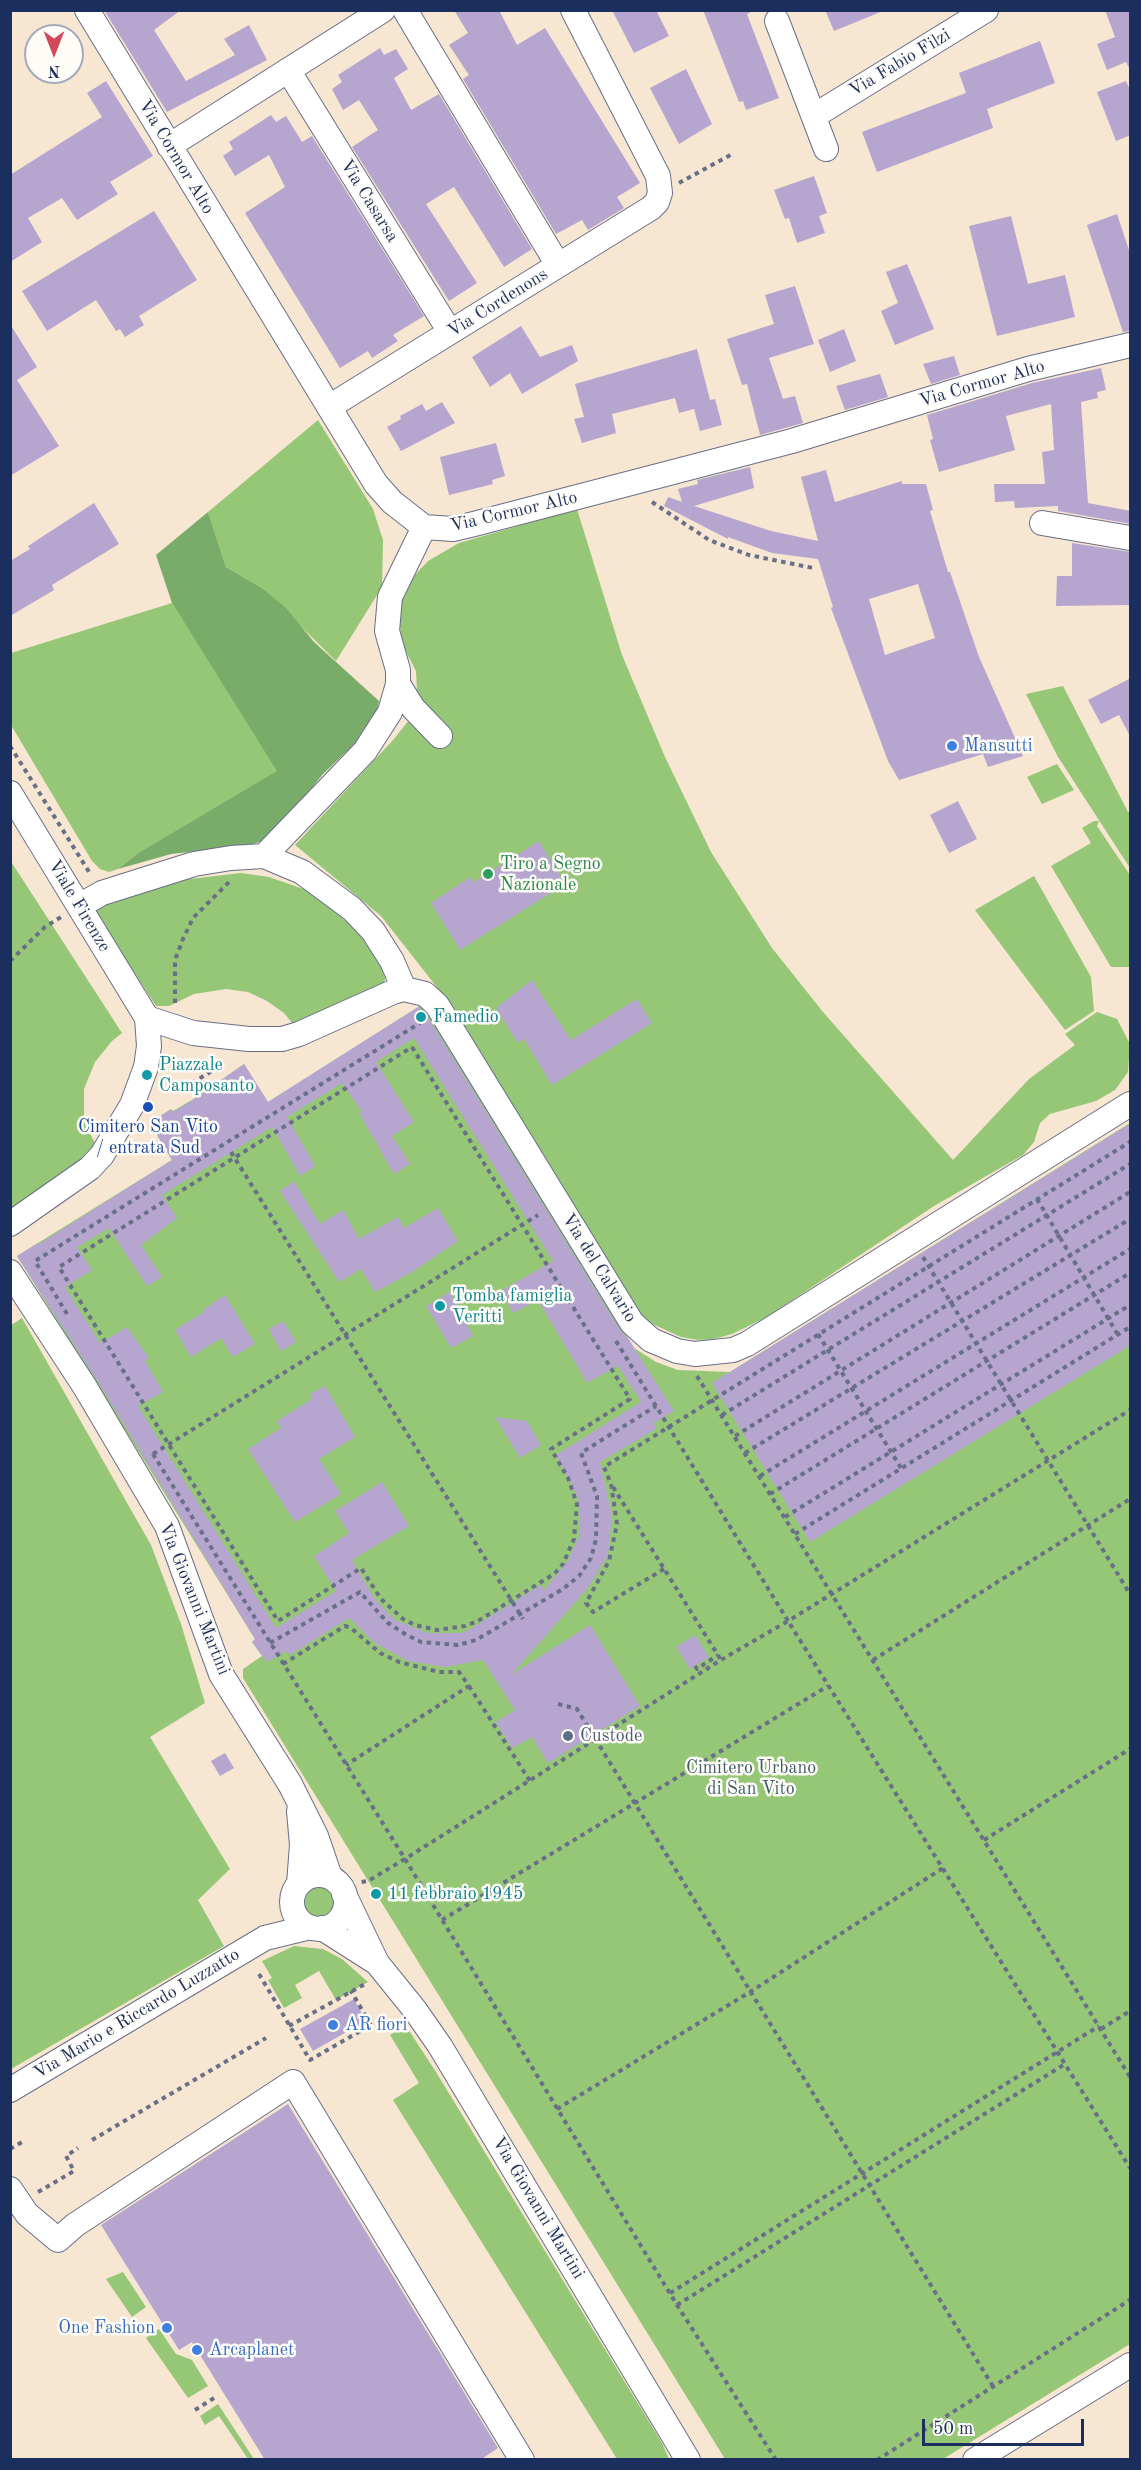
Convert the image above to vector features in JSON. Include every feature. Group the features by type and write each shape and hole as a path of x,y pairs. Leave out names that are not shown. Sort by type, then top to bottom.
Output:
{"street":[{"name":"Via Cormor Alto","path":"87,10 376,484 392,502 424,526 453,529 792,441 1028,369 1131,345"},
{"path":"169,146 383,10"},
{"path":"405,10 558,265"},
{"path":"573,10 658,176 660,193"},
{"name":"Via Fabio Filzi","path":"814,116 986,10"},
{"path":"777,21 826,149"},
{"name":"Via Casarsa","path":"288,70 450,332"},
{"name":"Via Cordenons","path":"329,408 651,208 660,193"},
{"path":"1042,523 1131,538"},
{"path":"264,856 369,746 390,712 398,684 398,670 387,631 387,608 394,587 424,526"},
{"path":"398,684 413,708 440,736"},
{"name":"Viale Firenze","path":"10,793 147,1018"},
{"path":"10,1224 90,1168 102,1155 126,1118 139,1090 149,1046 147,1018 176,1029 266,1040 299,1034 378,998 404,989 392,961 374,931 352,909 302,872 264,856 194,864 102,893 79,906"},
{"name":"Via del Calvario","path":"404,989 425,994 437,1005 632,1323 651,1340 685,1353 718,1353 747,1344 1131,1104"},
{"name":"Via Giovanni Martini","path":"10,1272 85,1387 167,1526 221,1674 290,1784 299,1805 344,1885 372,1973"},
{"name":"Via Giovanni Martini","path":"296,1894 302,1845 299,1805"},
{"path":"314,1876 344,1885 346,1902 340,1919 316,1928 298,1919 296,1894 314,1876"},
{"name":"Via Mario e Riccardo Luzzatto","path":"265,1938 296,1894"},
{"name":"Via Giovanni Martini","path":"316,1928 415,2010 441,2046 688,2460"},
{"name":"Via Mario e Riccardo Luzzatto","path":"10,2090 265,1938 316,1928"},
{"path":"20,2191 27,2214 58,2240 75,2224 293,2082 522,2460"},
{"path":"975,2460 1131,2365"}],"path":[{"path":"660,193 734,153"},
{"path":"639,481 649,500 709,540 749,555 813,568"},
{"path":"10,746 102,893"},
{"path":"175,1003 175,960 183,939 193,918 210,898 233,879"},
{"path":"10,961 45,927 79,906"},
{"path":"72,1322 35,1261 419,1022 426,1032"},
{"path":"412,1047 522,1225 630,1399 551,1449 568,1478 577,1504 574,1539 563,1564 554,1574 511,1600 465,1626 450,1630 426,1629 393,1611 381,1599 361,1568 278,1621 59,1267 412,1047"},
{"path":"197,1097 189,1085 216,1069"},
{"path":"719,1657 611,1484 604,1467 712,1398 1131,1142"},
{"path":"231,1152 523,1619"},
{"path":"722,1415 1131,1164"},
{"path":"735,1436 1131,1192"},
{"path":"1037,1199 1118,1335"},
{"path":"532,1205 545,1225"},
{"path":"153,1454 538,1215"},
{"path":"745,1453 1131,1219"},
{"path":"760,1476 1131,1249"},
{"path":"920,1253 1131,1594"},
{"path":"770,1494 1131,1273"},
{"path":"785,1517 1131,1305"},
{"path":"795,1534 1131,1327"},
{"path":"818,1334 901,1468"},
{"path":"613,1336 828,1686 1131,2168"},
{"path":"695,1372 1131,2077"},
{"path":"270,1643 360,1592 387,1623 405,1634 421,1642 458,1645 476,1640 563,1588 579,1576 591,1558 598,1517 597,1496 581,1453 656,1406"},
{"path":"344,1885 368,1881 405,1859 595,1739 697,1669 788,1621 1131,1410"},
{"path":"147,1443 405,1859 677,2305 776,2460"},
{"path":"611,1484 617,1524 609,1562 586,1603 593,1612 664,1569"},
{"path":"873,1660 1131,1499"},
{"path":"283,1664 345,1626 351,1628 380,1653 399,1662 439,1672 459,1672 530,1781"},
{"path":"346,1765 469,1686"},
{"path":"441,1920 635,1805 828,1686"},
{"path":"558,1704 577,1709 994,2388"},
{"path":"984,1840 1131,1749"},
{"path":"557,2109 750,1992 943,1868"},
{"path":"289,2026 351,1991 372,1973"},
{"path":"259,1974 310,2060 371,2025 351,1991"},
{"path":"670,2293 1058,2052 1131,2011"},
{"path":"92,2140 266,2038"},
{"path":"677,2305 1065,2064"},
{"path":"10,2149 24,2141"},
{"path":"20,2191 38,2192 74,2171 66,2156 78,2148"},
{"path":"877,2460 1131,2300"},
{"path":"142,2332 156,2323"},
{"path":"195,2410 214,2398"}],"green space":[{"path":"318,420 373,509 383,540 382,587 336,661 262,588 226,567 208,512"},
{"path":"577,509 622,655 665,757 711,852 772,948 823,1012 953,1160 1029,1079 1075,1045 1065,1034 1097,1012 1117,1019 1130,1044 1128,1072 1115,1090 1096,1101 1050,1114 1040,1123 1034,1142 1023,1155 934,1206 767,1317 732,1334 714,1339 698,1340 681,1337 648,1322 636,1308 436,986 381,916 295,845 409,720 417,691 416,671 402,644 399,618 402,594 414,576 428,561 459,543"},
{"path":"208,512 226,567 262,588 286,608 314,642 379,701 377,710 368,731 323,774 277,831 262,841 250,845 171,854 118,869 138,853 277,771 172,603 156,555"},
{"path":"172,603 278,771 138,853 118,869 109,872 100,869 92,861 11,725 11,653"},
{"path":"1063,686 1128,812 1130,811 1130,868 1058,757 1026,694"},
{"path":"1057,764 1074,790 1042,804 1027,777"},
{"path":"1094,821 1099,821 1097,826 1130,875 1130,967 1111,967 1051,866 1091,843 1082,828"},
{"path":"10,860 122,1033 112,1041 95,1062 84,1089 84,1122 98,1149 10,1214"},
{"path":"241,873 269,877 309,891 364,936 386,972 385,980 380,988 293,1024 284,1013 267,1001 248,992 226,989 194,994 169,1006 156,1006 95,913 96,908 181,880"},
{"path":"1034,876 1091,977 1094,1011 1065,1030 975,910"},
{"name":"Cimitero Urbano di San Vito","path":"423,1004 634,1348 656,1362 678,1370 730,1372 1130,1123 1130,2344 943,2459 725,2459 243,1678 243,1669 262,1656 252,1642 255,1639 17,1256 172,1160 150,1123 171,1109 173,1111 197,1097 244,1064 268,1102"},
{"path":"22,1318 151,1545 181,1624 205,1703 150,1737 230,1869 198,1900 224,1946 11,2069 10,1326"},
{"path":"319,1886 330,1891 335,1902 330,1913 319,1918 308,1913 303,1902 308,1891"},
{"path":"294,1946 323,1949 342,1959 368,1982 336,2000 319,1971 295,1985 302,1998 284,2008 268,1980 272,1978 262,1961"},
{"path":"406,2026 662,2443 669,2459 617,2459 393,2100 419,2083 390,2035"},
{"path":"123,2272 146,2307 132,2317 106,2279"},
{"path":"159,2329 176,2354 192,2360 208,2386 188,2398 146,2338"},
{"path":"218,2404 254,2459 248,2459 219,2416 205,2425 200,2416"}],"building":[{"path":"104,10 181,10 154,30 186,81 235,55 224,39 249,25 267,60 167,112"},
{"path":"454,10 499,10 517,45 545,28 640,183 617,197 624,208 588,230 582,220 556,234 463,79 469,75 449,45 468,33"},
{"path":"612,10 656,10 669,36 634,53"},
{"path":"703,10 754,10 747,14 779,98 746,110 743,101 739,102"},
{"path":"825,10 883,10 883,11 834,31"},
{"path":"1105,10 1131,10 1131,72 1126,62 1107,70 1097,44 1115,37"},
{"path":"1040,41 1055,83 987,109 993,128 877,172 862,132 966,93 959,73"},
{"path":"380,48 384,55 396,49 408,69 394,78 411,110 439,94 532,249 504,267 454,187 426,204 477,283 449,301 352,147 378,130 359,100 343,110 332,89 342,82 338,75"},
{"path":"686,69 712,124 679,144 650,88"},
{"path":"106,81 153,156 110,182 118,194 77,220 62,198 28,218 42,242 10,262 10,175 102,117 87,93"},
{"path":"1126,81 1131,92 1131,135 1116,141 1097,92"},
{"path":"271,115 276,122 286,116 302,142 312,136 424,316 393,335 398,341 372,358 368,351 340,368 245,213 285,187 269,155 235,176 223,156 233,149 229,142"},
{"path":"814,176 827,213 819,216 825,233 797,243 789,218 785,219 774,190"},
{"path":"154,211 197,280 139,316 144,325 125,337 120,329 116,331 96,300 47,331 22,291"},
{"path":"1117,214 1131,256 1131,331 1123,332 1087,225"},
{"path":"1011,216 1028,284 1065,275 1075,317 997,336 969,226"},
{"path":"907,264 934,329 895,345 881,311 898,303 886,272"},
{"path":"795,286 814,344 769,358 783,399 795,396 803,423 760,435 747,384 742,385 727,339 774,324 765,295"},
{"path":"10,324 37,367 17,380 59,446 10,476"},
{"path":"521,326 540,357 572,345 578,361 522,394 510,373 490,387 472,357"},
{"path":"844,329 856,361 830,372 818,340"},
{"path":"697,349 710,400 715,399 722,425 700,431 694,409 679,413 675,398 612,414 616,433 582,443 574,419 584,417 575,384"},
{"path":"954,356 960,375 931,384 923,364"},
{"path":"1101,368 1106,390 1097,392 1098,398 1081,402 1088,503 1131,511 1131,524 1058,511 1058,506 1015,508 1014,501 995,502 994,484 1045,484 1042,452 1054,450 1051,404 1006,416 1015,450 939,472 930,440 933,439 927,415 1032,383"},
{"path":"880,374 888,397 845,410 836,386"},
{"path":"442,402 455,423 401,451 387,427 401,419 400,416 422,404 426,411"},
{"path":"496,443 505,476 492,480 493,484 449,495 440,457"},
{"path":"750,467 754,488 694,506 771,531 818,541 801,477 826,470 835,502 902,481 902,484 926,484 933,510 930,511 948,572 950,572 979,657 1023,756 988,767 983,754 899,780 888,761 831,608 833,607 818,559 772,553 728,537 728,539 664,506 668,497 682,502 678,489 698,484 697,480","holes":["918,584 935,638 885,655 869,599"]},
{"path":"94,503 119,544 52,585 54,590 10,616 10,561 30,549 28,546"},
{"path":"1072,543 1131,552 1131,605 1056,606 1057,576 1072,576"},
{"path":"1131,678 1131,738 1119,715 1101,724 1088,700"},
{"path":"958,801 977,839 949,853 930,815"},
{"path":"539,841 565,884 460,950 431,903 470,877 474,882"},
{"path":"532,980 571,1040 637,999 652,1023 552,1085 524,1039 518,1043 496,1008"},
{"path":"418,1007 426,1014 620,1330 628,1338 674,1411 654,1423 656,1429 600,1462 612,1515 608,1555 588,1588 511,1675 590,1625 640,1706 548,1763 532,1737 512,1748 496,1722 515,1710 483,1660 445,1667 408,1661 376,1644 349,1618 290,1655 287,1651 267,1662 252,1642 255,1639 97,1380 17,1256 172,1160 150,1123 171,1109 173,1112 197,1097 244,1064 268,1102","holes":["414,1038 553,1261 501,1291 513,1313 538,1300 587,1383 618,1366 641,1402 556,1455 578,1498 579,1536 568,1561 544,1590 541,1585 467,1631 460,1633 428,1633 395,1620 374,1598 352,1560 409,1526 382,1482 335,1511 349,1533 314,1556 336,1591 276,1628 138,1406 163,1392 145,1361 149,1358 127,1327 100,1343 65,1287 92,1270 77,1247 109,1228 147,1286 162,1277 141,1245 177,1218 162,1195 272,1127 300,1176 315,1166 287,1117 342,1083 362,1112 359,1113 394,1174 410,1164 392,1136 414,1122 376,1062"]},
{"path":"1131,1123 1131,1345 810,1542 712,1383"},
{"path":"294,1181 320,1224 343,1210 359,1239 398,1217 404,1228 438,1208 458,1241 412,1272 375,1292 361,1269 339,1282 280,1191"},
{"path":"450,1292 473,1336 451,1348 426,1306"},
{"path":"225,1295 255,1344 233,1357 221,1338 191,1357 175,1330 204,1312 203,1310"},
{"path":"283,1321 296,1342 281,1351 269,1329"},
{"path":"325,1386 355,1437 319,1459 341,1494 295,1522 248,1449 281,1428 277,1421 312,1399 310,1394"},
{"path":"495,1417 527,1421 541,1445 520,1458"},
{"path":"695,1635 709,1657 690,1669 676,1647"},
{"path":"225,1753 234,1768 220,1776 211,1761"},
{"name":"AR fiori","path":"354,1999 366,2021 313,2051 300,2029"},
{"path":"288,2104 498,2448 480,2460 265,2460 192,2342 179,2350 101,2225"}],"place":[{"name":"Mansutti","path":"952,746"},
{"name":"Tiro a Segno Nazionale","path":"488,874"},
{"name":"Famedio","path":"421,1017"},
{"name":"Piazzale Camposanto","path":"147,1075"},
{"name":"Cimitero San Vito / entrata Sud","path":"148,1107"},
{"name":"Tomba famiglia Veritti","path":"440,1306"},
{"name":"Custode","path":"568,1736"},
{"name":"11 febbraio 1945","path":"376,1894"},
{"name":"AR fiori","path":"333,2025"},
{"name":"One Fashion","path":"167,2328"},
{"name":"Arcaplanet","path":"197,2350"}]}
